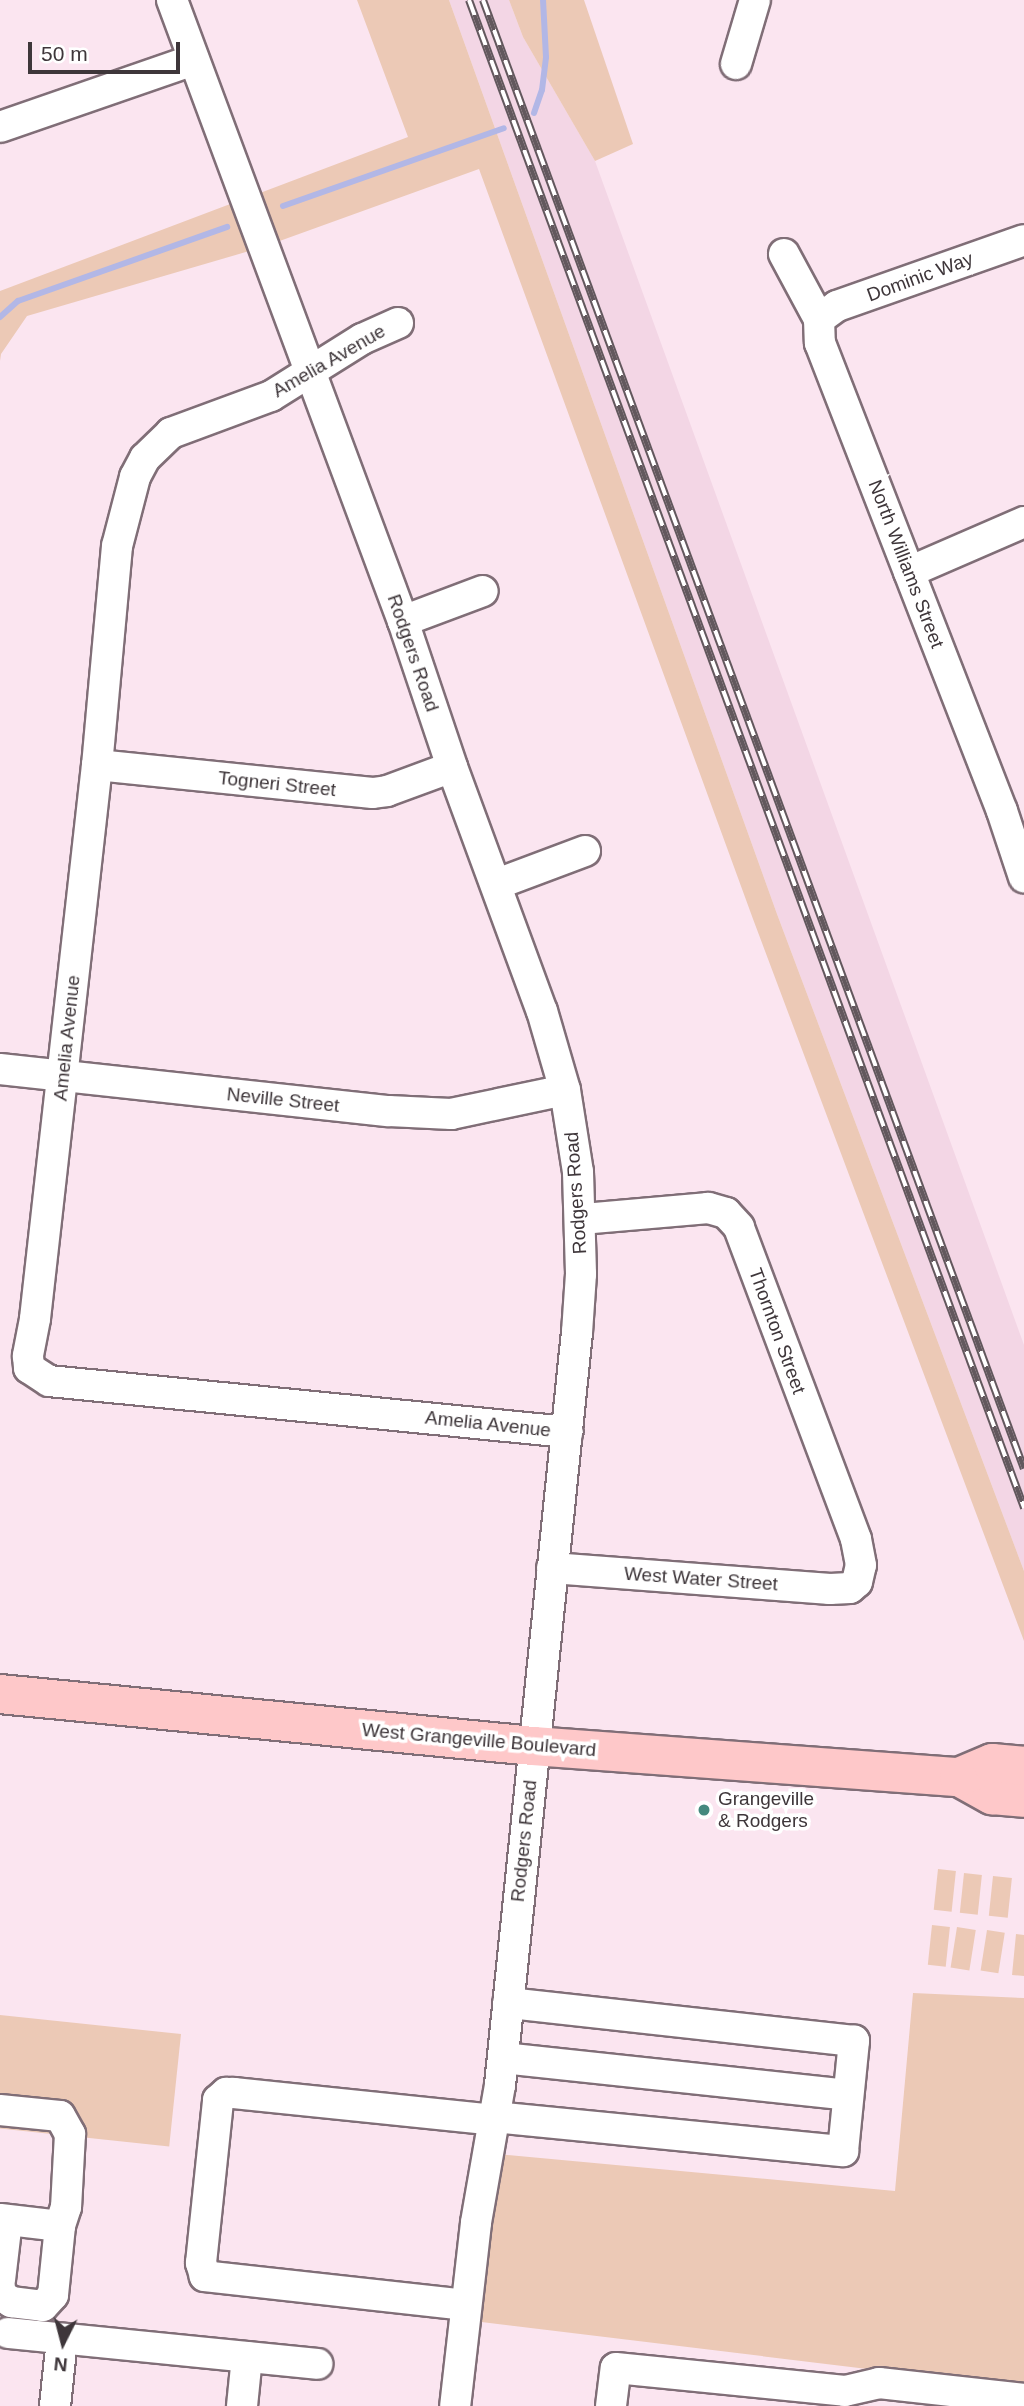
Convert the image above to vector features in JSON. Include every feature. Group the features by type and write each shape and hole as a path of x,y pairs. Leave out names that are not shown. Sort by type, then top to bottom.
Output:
{"main road":[{"name":"West Grangeville Boulevard","path":"0,1694 533,1746 959,1777 992,1796 1024,1798"},
{"name":"West Grangeville Boulevard","path":"959,1777 992,1763 1024,1766"}],"street":[{"name":"Rodgers Road","path":"172,0 403,621 452,767 542,1011 565,1090 578,1172 581,1274 567,1432 503,2058 476,2223 455,2406"},
{"path":"736,64 755,0"},
{"path":"0,127 194,60"},
{"name":"Dominic Way","path":"819,319 837,306 1024,240"},
{"name":"North Williams Street","path":"784,254 819,319 820,343 909,572 1013,807 1024,877"},
{"name":"Amelia Avenue","path":"398,323 362,338 271,396 171,433 145,458 128,499 117,546 97,765 35,1319 28,1356 29,1368 35,1375 49,1381 567,1432"},
{"path":"909,572 1024,522"},
{"path":"403,621 483,591"},
{"name":"Togneri Street","path":"97,765 373,793 387,791 452,767"},
{"path":"497,884 585,851"},
{"name":"Neville Street","path":"0,1069 389,1111 451,1114 565,1090"},
{"name":"Thornton Street","path":"581,1219 708,1208 726,1213 739,1227 856,1539 861,1565 857,1582 850,1588"},
{"name":"West Water Street","path":"552,1569 850,1588"},
{"path":"466,2305 205,2276 201,2263 218,2100 226,2093 234,2093 844,2151 854,2041 508,2003"},
{"path":"503,2058 848,2095"},
{"path":"0,2110 60,2116 70,2134 66,2207 60,2225 53,2295 43,2306 10,2302 0,2294 0,2288"},
{"path":"0,2280 3,2220 60,2225"},
{"path":"8,2333 317,2364"},
{"path":"55,2406 62,2339"},
{"path":"242,2406 247,2357"},
{"path":"611,2406 617,2368 845,2391 879,2383 1024,2399"}],"shaded area":[{"path":"357,0 449,0 777,914 1024,1571 1024,1641 753,919 479,169 263,247 27,316 1,354 0,361 0,291 408,137"},
{"path":"449,0 509,0 523,37 595,161 1024,1345 1024,1571 777,914"},
{"path":"509,0 584,0 633,144 595,161 523,37"},
{"path":"938,1869 956,1871 952,1912 934,1910"},
{"path":"964,1873 982,1875 978,1915 960,1913"},
{"path":"993,1876 1012,1878 1008,1918 989,1916"},
{"path":"932,1925 950,1927 946,1967 928,1965"},
{"path":"957,1927 976,1930 969,1970 951,1967"},
{"path":"987,1930 1005,1933 998,1973 981,1970"},
{"path":"1016,1934 1024,1935 1024,1976 1012,1975"},
{"path":"913,1993 1024,1998 1024,2388 465,2320 487,2153 895,2191"},
{"path":"0,2015 181,2034 169,2146 0,2129"}],"waterway":[{"path":"534,113 542,90 546,57 543,0"},
{"path":"283,206 504,128"},
{"path":"0,317 18,301 227,227"}],"railway":[{"path":"469,0 1024,1508"},
{"path":"483,0 1024,1469"}],"place":[{"name":"Grangeville & Rodgers","path":"704,1810"}]}
